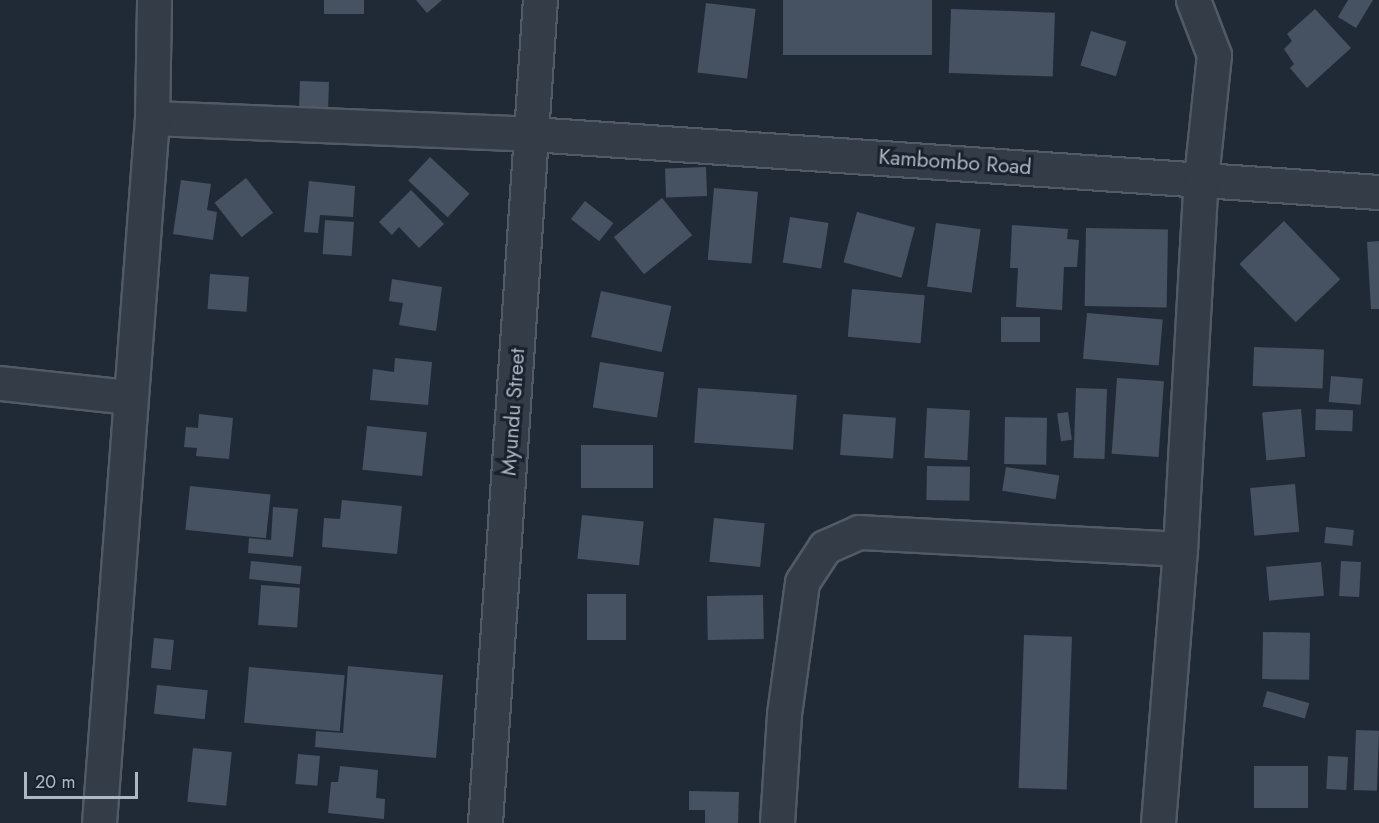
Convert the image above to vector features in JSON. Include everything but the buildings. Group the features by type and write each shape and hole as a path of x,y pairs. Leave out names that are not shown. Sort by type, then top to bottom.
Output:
{"street":[{"path":"99,823 129,397 152,118 154,0"},
{"name":"Myundu Street","path":"485,823 540,0"},
{"path":"1158,823 1180,549 1201,178 1214,55 1192,0"},
{"name":"Kambombo Road","path":"152,118 532,134 1201,178 1379,192"},
{"path":"0,383 129,397"},
{"path":"777,823 784,714 802,582 825,547 859,532 1180,549"}]}
